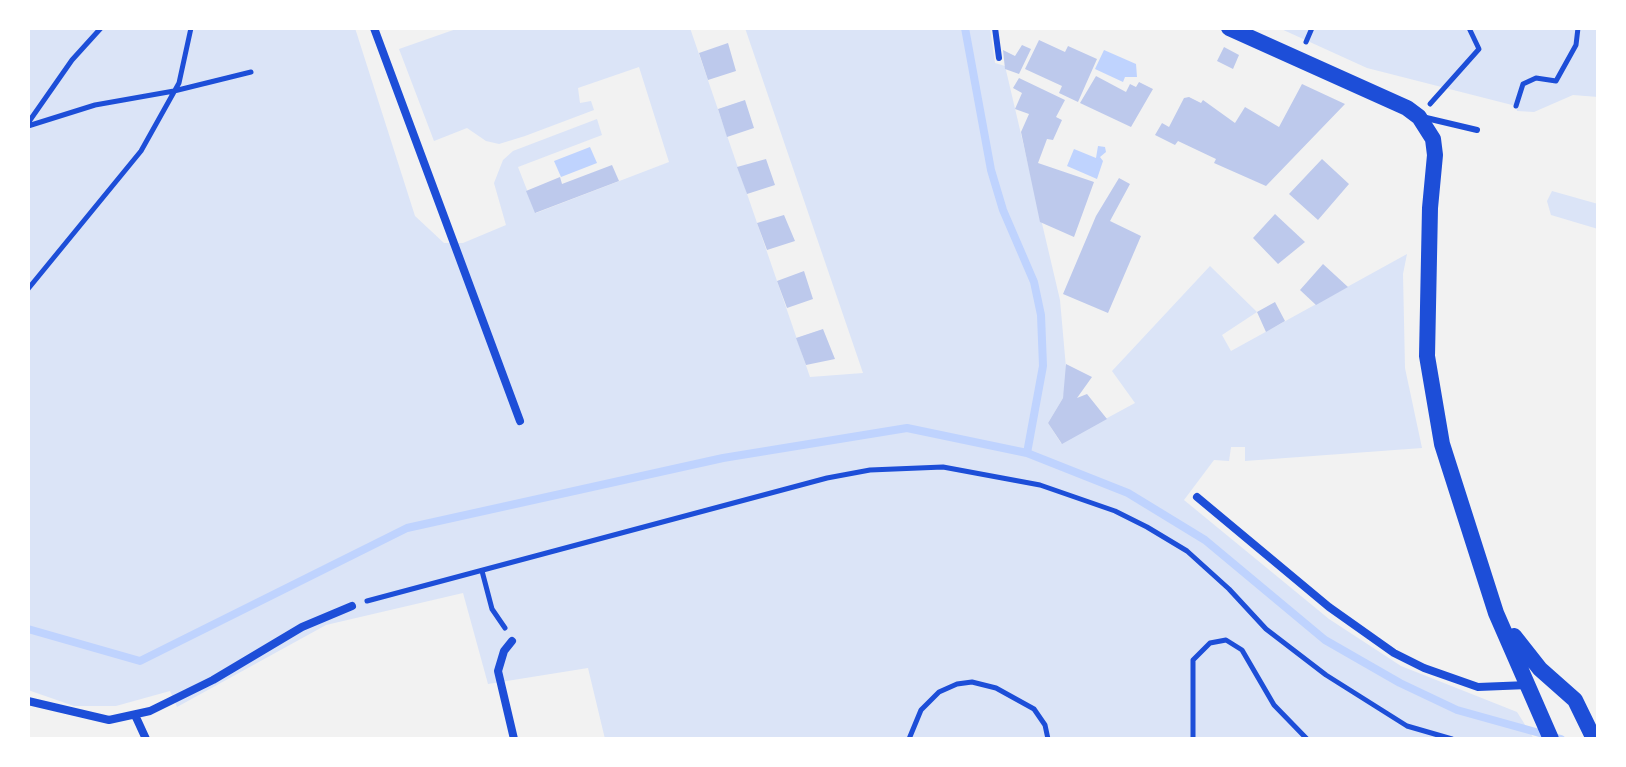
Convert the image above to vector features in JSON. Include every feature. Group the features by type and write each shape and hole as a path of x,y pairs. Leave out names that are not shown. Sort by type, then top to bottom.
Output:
{"main road":[{"path":"1229,28 1393,101 1419,117 1433,139 1435,155 1428,247 1427,356 1442,444 1496,613 1551,739"},
{"path":"1496,613 1540,669 1575,700 1586,716 1594,739"}],"street":[{"path":"374,28 520,421"},
{"path":"1197,497 1329,607 1394,653 1424,668 1478,687 1529,684"},
{"path":"28,701 109,720 166,706 302,627 352,606"},
{"path":"512,641 504,651 498,671 514,739"},
{"path":"135,715 146,739"}],"lane":[{"path":"995,28 999,58"},
{"path":"1419,117 1477,130"}],"path":[{"path":"28,124 72,60 101,28"},
{"path":"28,289 141,151 174,91 191,28"},
{"path":"1306,41 1312,28"},
{"path":"1419,117 1479,49 1469,28"},
{"path":"1516,106 1523,84 1536,78 1556,81 1576,45 1578,28"},
{"path":"28,124 95,105 174,91 251,72"},
{"path":"352,606 827,478 904,467 943,467 1040,485 1115,511 1147,527 1187,551 1229,589 1266,629 1326,675 1407,726 1452,739"},
{"path":"482,571 492,609 512,641"},
{"path":"1193,739 1193,660 1210,643 1226,640 1242,650 1274,705 1307,739"},
{"path":"909,739 921,710 939,692 957,684 972,682 996,688 1034,709 1045,725 1048,739"}],"shaded area":[{"path":"31,28 355,28 415,216 444,243 463,243 506,225 494,183 503,160 513,151 597,119 602,135 518,167 536,213 669,162 639,67 578,88 580,103 591,101 594,110 525,136 499,144 486,141 467,128 434,141 399,49 459,28 690,28 810,377 863,373 745,28 990,28 995,63 1005,66 1060,300 1067,379 1063,398 1048,423 1061,443 1135,403 1112,371 1210,266 1257,312 1222,335 1231,351 1407,254 1403,274 1405,368 1422,448 1245,461 1245,447 1231,447 1229,461 1214,460 1184,500 1329,619 1401,666 1517,712 1534,739 605,739 588,668 488,684 463,593 326,625 177,707 170,691 116,706 74,706 28,690 28,31"},
{"path":"1279,28 1598,28 1598,97 1573,95 1534,112 1517,111 1516,106 1367,68"},
{"path":"1552,191 1598,204 1598,229 1551,215 1547,201"}],"water":[{"path":"1104,50 1136,64 1137,77 1125,77 1123,82 1095,69"},
{"path":"1098,146 1105,147 1106,152 1100,157 1103,161 1097,179 1067,166 1074,149 1096,158"},
{"path":"590,147 597,163 561,177 554,161"}],"building":[{"path":"1039,40 1065,52 1068,46 1097,59 1078,102 1059,93 1062,86 1025,69"},
{"path":"728,43 736,71 708,80 699,53"},
{"path":"1022,45 1031,49 1019,74 1005,69 1003,50 1015,56"},
{"path":"1224,47 1239,55 1233,69 1217,61"},
{"path":"1096,76 1126,92 1130,84 1136,87 1139,82 1153,89 1131,127 1080,103"},
{"path":"1019,78 1065,100 1056,117 1062,120 1053,140 1047,139 1038,163 1094,182 1074,237 1040,222 1021,132 1029,114 1015,109 1022,93 1013,88"},
{"path":"1302,84 1345,104 1266,186 1214,163 1216,159 1178,141 1175,145 1155,135 1162,123 1169,127 1184,98 1189,97 1201,103 1203,100 1235,123 1245,107 1279,127"},
{"path":"745,100 754,128 727,137 718,109"},
{"path":"766,159 775,185 747,194 737,167"},
{"path":"1322,159 1349,184 1318,220 1289,194"},
{"path":"612,165 619,181 535,213 526,191 560,177 562,184"},
{"path":"1119,178 1130,184 1110,221 1141,236 1108,313 1063,294 1096,216"},
{"path":"1275,214 1305,242 1278,264 1253,238"},
{"path":"784,215 795,241 767,250 757,223"},
{"path":"1323,264 1348,287 1316,305 1300,290"},
{"path":"804,271 813,299 787,308 777,281"},
{"path":"1275,302 1285,321 1266,332 1257,312"},
{"path":"823,329 835,359 806,365 796,338"},
{"path":"1066,364 1092,377 1077,398 1087,394 1107,419 1062,444 1048,423 1063,398"}],"waterway":[{"path":"965,28 991,170 1003,210 1034,282 1041,315 1043,366 1027,453"},
{"path":"28,629 140,661 407,528 723,458 907,428 1027,453 1128,493 1205,540 1325,640 1400,683 1457,710 1561,739"}]}
